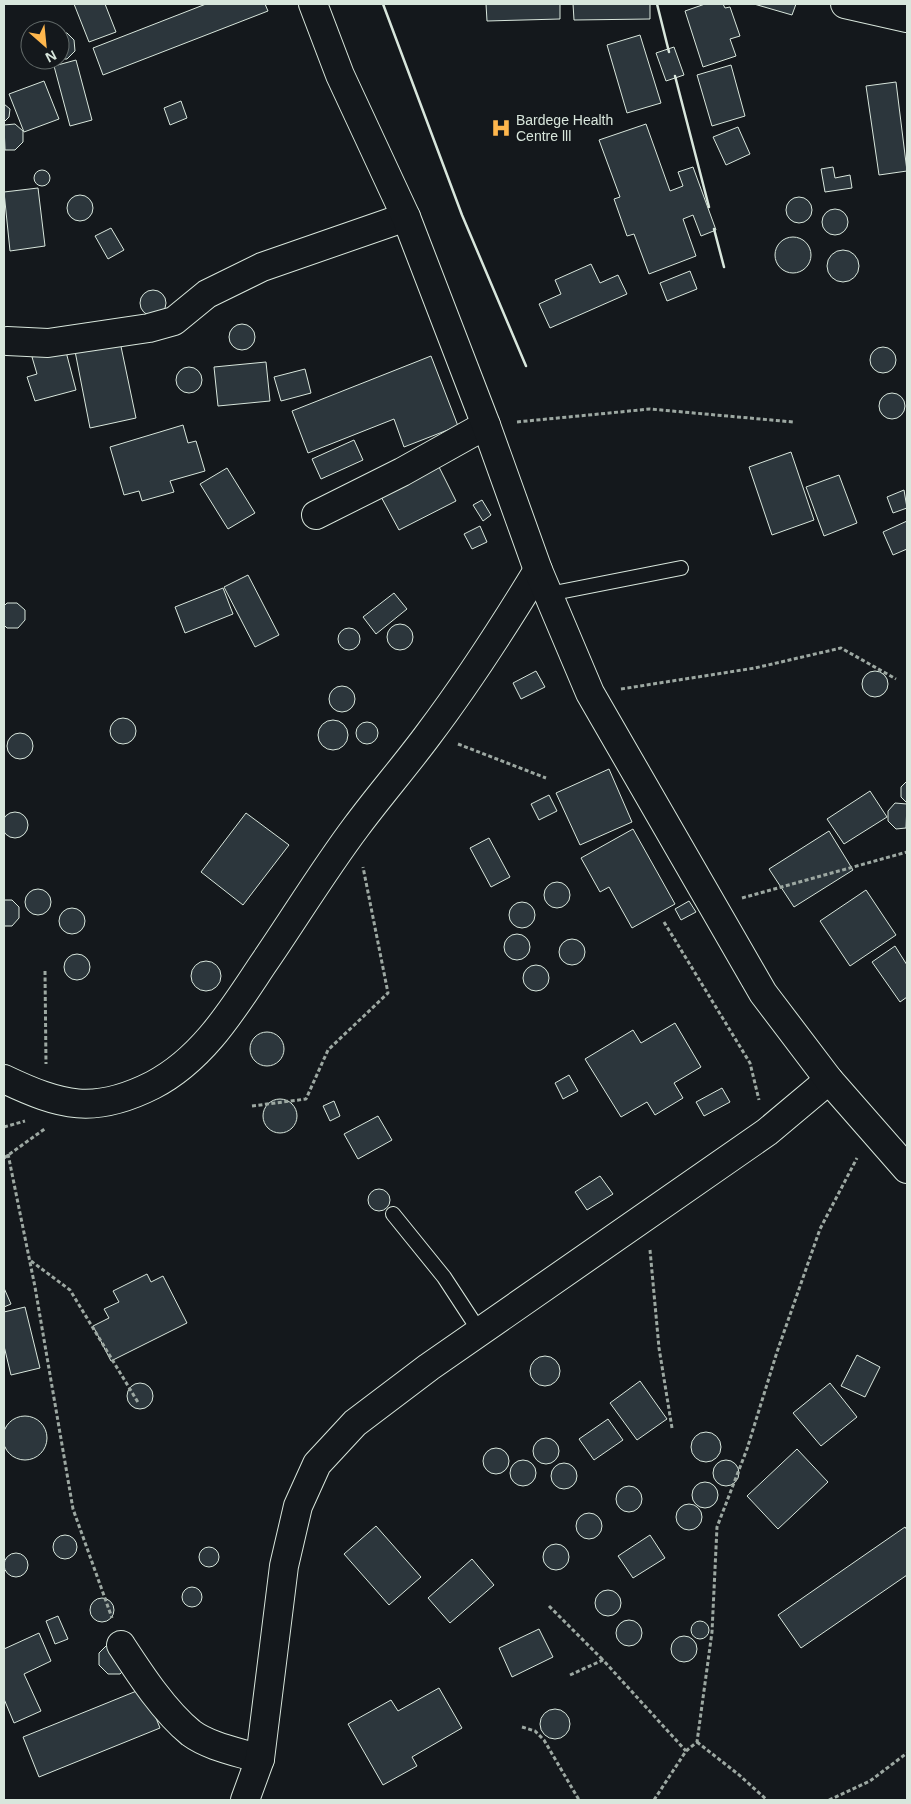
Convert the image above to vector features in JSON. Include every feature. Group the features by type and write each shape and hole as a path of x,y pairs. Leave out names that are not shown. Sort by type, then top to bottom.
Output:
{"street":[{"path":"313,4 340,75 406,217 486,425 543,582 590,693 763,992 829,1080 907,1169"},
{"path":"845,4 907,18"},
{"path":"7,341 48,343 149,328 174,321 207,294 262,267 406,217"},
{"path":"316,515 402,472 486,425"},
{"path":"4,1079 47,1097 77,1105 113,1102 153,1085 186,1063 219,1028 356,827 430,733 497,637 543,582"},
{"path":"245,1800 260,1759 284,1566 298,1506 317,1464 354,1423 429,1367 767,1132 829,1080"},
{"path":"121,1645 142,1677 192,1733 218,1745 260,1759"}],"lane":[{"path":"543,582 681,568"},
{"path":"393,1214 444,1277 480,1332"}],"path":[{"path":"486,425 650,409 792,422"},
{"path":"590,693 755,668 842,648 896,679"},
{"path":"430,733 546,778"},
{"path":"252,1106 306,1099 328,1050 388,992 356,827"},
{"path":"713,906 907,852"},
{"path":"664,922 750,1063 767,1132"},
{"path":"45,971 47,1097"},
{"path":"654,1800 686,1751 697,1742 712,1632 717,1527 747,1449 777,1352 820,1229 854,1165 868,1125"},
{"path":"8,1154 30,1260 73,1509 121,1645"},
{"path":"647,1215 660,1348 672,1428"},
{"path":"30,1260 70,1290 139,1404"},
{"path":"549,1606 686,1751"},
{"path":"570,1675 602,1660"},
{"path":"522,1727 535,1731 544,1740 579,1800"},
{"path":"697,1742 738,1774 767,1800"},
{"path":"829,1800 870,1781 907,1753"}],"building":[{"path":"74,4 105,4 116,32 89,42"},
{"path":"206,4 265,4 268,11 103,75 93,48"},
{"path":"486,4 560,4 560,19 487,21"},
{"path":"573,4 650,4 650,19 574,20"},
{"path":"705,4 723,4 725,8 730,7 740,36 730,39 736,56 703,67 685,11"},
{"path":"754,4 796,4 792,15"},
{"path":"640,35 661,103 627,113 607,45"},
{"path":"70,36 74,40 75,51 70,56"},
{"path":"674,47 684,75 666,81 656,53"},
{"path":"76,60 92,120 70,126 55,70 70,70 70,62"},
{"path":"731,65 745,116 712,126 697,75"},
{"path":"44,81 59,119 24,132 9,94"},
{"path":"896,82 907,171 879,175 866,86"},
{"path":"181,101 187,118 170,125 164,108"},
{"path":"4,104 10,109 9,117 4,122"},
{"path":"15,124 23,131 23,142 15,150 5,150 4,125"},
{"path":"646,124 670,191 683,186 678,172 693,167 716,230 701,236 693,215 683,219 696,256 649,274 634,234 627,236 614,199 620,197 599,140"},
{"path":"738,127 750,154 726,165 713,137"},
{"path":"833,167 835,178 850,175 852,188 825,192 821,169"},
{"path":"39,170 45,170 50,175 48,184 39,186 34,181 34,175"},
{"path":"38,188 45,246 10,251 4,192"},
{"path":"80,195 89,199 93,208 89,217 80,221 71,217 67,208 71,199"},
{"path":"799,197 808,201 812,210 808,219 799,223 790,219 786,210 790,201"},
{"path":"835,209 844,213 848,222 844,231 835,235 826,231 822,222 826,213"},
{"path":"111,228 124,250 108,259 95,236"},
{"path":"793,237 806,242 811,255 806,268 793,273 780,268 775,255 780,242"},
{"path":"843,250 854,255 859,266 854,277 843,282 832,277 827,266 832,255"},
{"path":"591,264 600,283 618,275 627,294 550,328 539,304 561,294 555,280"},
{"path":"690,271 697,289 667,301 660,283"},
{"path":"153,290 162,294 166,303 162,312 153,316 144,312 140,303 144,294"},
{"path":"242,324 251,328 255,337 251,346 242,350 233,346 229,337 233,328"},
{"path":"119,337 136,418 90,428 74,346"},
{"path":"883,347 892,351 896,360 892,369 883,373 874,369 870,360 874,351"},
{"path":"65,348 76,390 35,401 27,377 37,374 32,357"},
{"path":"431,356 458,426 404,447 394,419 308,453 292,411"},
{"path":"266,362 270,401 218,406 214,367"},
{"path":"189,367 198,371 202,380 198,389 189,393 180,389 176,380 180,371"},
{"path":"305,369 311,393 281,401 274,377"},
{"path":"892,393 901,397 905,406 901,415 892,419 883,415 879,406 883,397"},
{"path":"183,425 188,443 196,441 205,471 170,481 174,492 142,501 139,491 124,495 110,447"},
{"path":"354,440 363,460 321,479 312,459"},
{"path":"791,452 814,520 772,535 749,467"},
{"path":"437,463 456,501 399,530 379,493"},
{"path":"227,468 255,513 228,529 200,484"},
{"path":"839,475 857,523 824,536 806,487"},
{"path":"904,490 907,508 893,513 887,497"},
{"path":"482,500 491,515 483,521 473,505"},
{"path":"907,521 907,549 893,555 883,532"},
{"path":"480,526 487,542 472,549 464,534"},
{"path":"248,575 279,635 255,647 224,587"},
{"path":"223,588 233,614 185,633 175,607"},
{"path":"394,593 407,609 376,634 363,617"},
{"path":"7,603 17,603 25,610 25,620 18,628 7,628 4,625 4,606"},
{"path":"400,624 409,628 413,637 409,646 400,650 391,646 387,637 391,628"},
{"path":"349,628 359,635 360,639 353,649 349,650 339,643 338,639 345,629"},
{"path":"536,671 545,687 521,699 513,683"},
{"path":"875,671 884,675 888,684 884,693 875,697 866,693 862,684 866,675"},
{"path":"342,686 351,690 355,699 351,708 342,712 333,708 329,699 333,690"},
{"path":"123,718 132,722 136,731 132,740 123,744 114,740 110,731 114,722"},
{"path":"333,720 344,724 348,735 344,746 333,750 322,746 318,735 322,724"},
{"path":"367,722 375,725 378,733 375,741 367,744 359,741 356,733 359,725"},
{"path":"20,733 29,737 33,746 29,755 20,759 11,755 7,746 11,737"},
{"path":"609,769 632,822 580,845 556,793"},
{"path":"907,781 907,803 901,797 901,787"},
{"path":"870,791 887,817 844,844 827,819"},
{"path":"549,795 557,811 539,820 531,804"},
{"path":"895,803 907,804 906,828 896,829 888,821 888,811"},
{"path":"15,812 24,816 28,825 24,834 15,838 6,834 2,825 6,816"},
{"path":"246,813 289,845 243,905 201,872"},
{"path":"633,829 675,904 632,928 609,887 600,892 581,858"},
{"path":"829,831 853,870 794,907 769,869"},
{"path":"489,838 510,877 491,887 470,848"},
{"path":"557,882 566,886 570,895 566,904 557,908 548,904 544,895 548,886"},
{"path":"38,889 47,893 51,902 47,911 38,915 29,911 25,902 29,893"},
{"path":"866,890 896,935 850,966 820,921"},
{"path":"4,900 12,900 19,907 19,918 12,926 4,926"},
{"path":"689,901 696,912 681,920 675,909"},
{"path":"522,902 531,906 535,915 531,924 522,928 513,924 509,915 513,906"},
{"path":"72,908 81,912 85,921 81,930 72,934 63,930 59,921 63,912"},
{"path":"517,934 526,938 530,947 526,956 517,960 508,956 504,947 508,938"},
{"path":"572,939 581,943 585,952 581,961 572,965 563,961 559,952 563,943"},
{"path":"895,946 907,965 907,997 900,1002 872,962"},
{"path":"77,954 86,958 90,967 86,976 77,980 68,976 64,967 68,958"},
{"path":"206,961 217,965 221,976 217,987 206,991 195,987 191,976 195,965"},
{"path":"536,965 545,969 549,978 545,987 536,991 527,987 523,978 527,969"},
{"path":"675,1023 701,1067 674,1083 683,1098 655,1115 647,1102 621,1117 585,1059 633,1030 641,1043"},
{"path":"267,1032 274,1033 279,1037 283,1042 283,1056 279,1061 274,1065 267,1066 260,1065 255,1061 251,1056 250,1049 251,1042 255,1037 260,1033"},
{"path":"569,1075 578,1091 563,1099 555,1083"},
{"path":"722,1088 730,1102 704,1116 696,1102"},
{"path":"280,1099 287,1100 292,1104 296,1109 296,1123 292,1128 287,1132 280,1133 273,1132 268,1128 264,1123 263,1116 264,1109 268,1104 273,1100"},
{"path":"334,1101 340,1116 330,1121 323,1106"},
{"path":"378,1116 392,1140 358,1159 344,1134"},
{"path":"600,1176 613,1194 587,1210 575,1192"},
{"path":"375,1189 383,1189 390,1196 390,1204 383,1211 375,1211 368,1204 368,1196"},
{"path":"147,1274 151,1282 163,1276 187,1323 111,1361 93,1326 109,1318 104,1309 119,1302 113,1291"},
{"path":"4,1288 11,1304 4,1307"},
{"path":"25,1307 40,1368 11,1375 4,1346 4,1312"},
{"path":"857,1355 880,1367 865,1397 841,1386"},
{"path":"545,1356 551,1357 559,1365 559,1377 551,1385 545,1386 539,1385 531,1377 530,1371 531,1365 539,1357"},
{"path":"640,1381 667,1419 637,1440 610,1403"},
{"path":"140,1383 149,1387 153,1396 149,1405 140,1409 131,1405 127,1396 131,1387"},
{"path":"830,1383 857,1417 821,1446 793,1413"},
{"path":"25,1416 37,1420 43,1426 47,1438 43,1450 37,1456 25,1460 13,1456 7,1450 3,1438 7,1426 13,1420"},
{"path":"608,1419 623,1440 594,1460 579,1439"},
{"path":"706,1432 717,1436 721,1447 717,1458 706,1462 695,1458 691,1447 695,1436"},
{"path":"546,1438 555,1442 559,1451 555,1460 546,1464 537,1460 533,1451 537,1442"},
{"path":"496,1448 505,1452 509,1461 505,1470 496,1474 487,1470 483,1461 487,1452"},
{"path":"797,1449 828,1482 778,1529 747,1496"},
{"path":"523,1460 532,1464 536,1473 532,1482 523,1486 514,1482 510,1473 514,1464"},
{"path":"726,1460 735,1464 739,1473 735,1482 726,1486 717,1482 713,1473 717,1464"},
{"path":"564,1463 573,1467 577,1476 573,1485 564,1489 555,1485 551,1476 555,1467"},
{"path":"705,1482 714,1486 718,1495 714,1504 705,1508 696,1504 692,1495 696,1486"},
{"path":"629,1486 638,1490 642,1499 638,1508 629,1512 620,1508 616,1499 620,1490"},
{"path":"689,1504 698,1508 702,1517 698,1526 689,1530 680,1526 676,1517 680,1508"},
{"path":"589,1513 598,1517 602,1526 598,1535 589,1539 580,1535 576,1526 580,1517"},
{"path":"376,1526 421,1577 389,1605 344,1554"},
{"path":"905,1527 907,1530 907,1575 801,1648 778,1615"},
{"path":"65,1535 74,1538 77,1547 74,1556 65,1559 56,1556 53,1547 56,1538"},
{"path":"650,1535 665,1558 633,1578 618,1556"},
{"path":"556,1544 565,1548 569,1557 565,1566 556,1570 547,1566 543,1557 547,1548"},
{"path":"205,1547 213,1547 219,1553 219,1561 213,1567 205,1567 199,1561 199,1553"},
{"path":"16,1553 25,1556 28,1565 25,1574 16,1577 7,1574 4,1565 7,1556"},
{"path":"472,1559 494,1585 450,1623 428,1598"},
{"path":"192,1587 199,1590 202,1597 199,1604 192,1607 185,1604 182,1597 185,1590"},
{"path":"608,1590 617,1594 621,1603 617,1612 608,1616 599,1612 595,1603 599,1594"},
{"path":"102,1598 111,1601 114,1610 111,1619 102,1622 93,1619 90,1610 93,1601"},
{"path":"58,1616 68,1639 55,1644 46,1621"},
{"path":"629,1620 638,1624 642,1633 638,1642 629,1646 620,1642 616,1633 620,1624"},
{"path":"696,1621 704,1621 709,1626 707,1637 696,1639 691,1634 691,1626"},
{"path":"539,1629 553,1657 512,1677 499,1648"},
{"path":"39,1633 51,1661 24,1674 41,1711 14,1723 4,1699 4,1649"},
{"path":"684,1636 693,1640 697,1649 693,1658 684,1662 675,1658 671,1649 675,1640"},
{"path":"108,1644 120,1644 129,1665 120,1674 108,1674 99,1665 99,1653"},
{"path":"144,1688 160,1728 39,1777 23,1737"},
{"path":"439,1688 462,1728 412,1757 417,1766 383,1785 348,1724 391,1700 398,1711"},
{"path":"555,1709 561,1710 569,1718 569,1730 561,1738 555,1739 549,1738 541,1730 540,1724 541,1718 549,1710"}],"wall":[{"path":"383,4 462,215 526,366"},
{"path":"657,4 669,52"},
{"path":"675,76 709,207"},
{"path":"714,229 724,267"}],"place":[{"name":"Bardege Health Centre lll","path":"501,128"}]}
